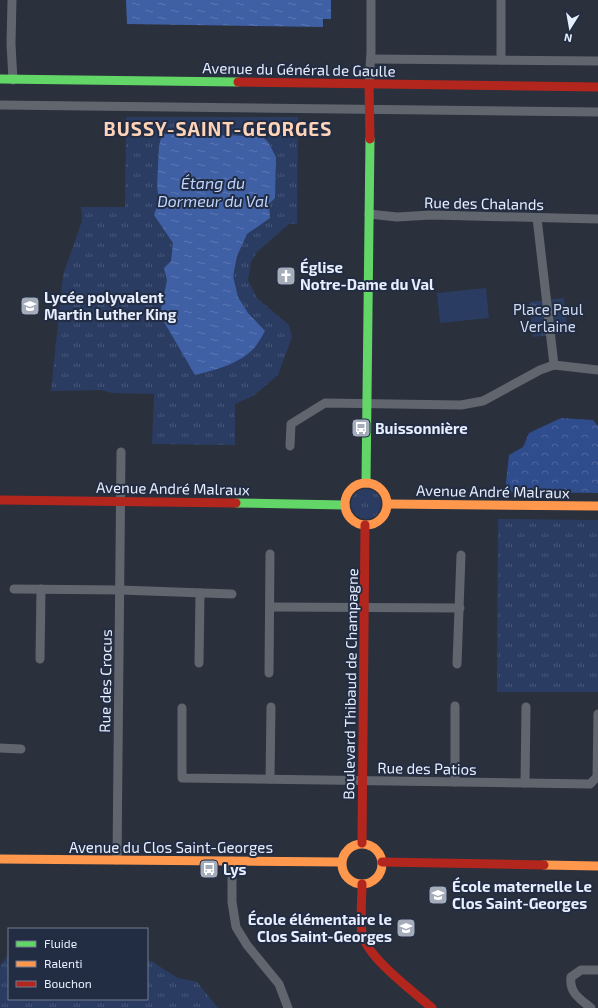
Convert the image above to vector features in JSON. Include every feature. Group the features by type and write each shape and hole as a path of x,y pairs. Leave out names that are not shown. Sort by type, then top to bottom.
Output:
{"street":[{"path":"12,0 11,44 13,80"},
{"path":"366,482 371,0"},
{"path":"501,60 502,0"},
{"path":"371,59 598,61"},
{"name":"Avenue du Général de Gaulle","path":"0,80 598,87"},
{"path":"0,105 598,112"},
{"name":"Rue des Chalands","path":"369,214 397,217 444,215 598,219"},
{"path":"537,218 554,365"},
{"path":"290,446 291,424 325,403 461,405 482,401 540,370 554,365 598,370"},
{"name":"Rue des Crocus","path":"117,860 122,501 121,452"},
{"path":"366,482 379,487 387,497 388,504 384,517 379,522 372,525 358,524 351,519 347,513 345,505 347,494 350,490 358,484 366,482"},
{"name":"Avenue André Malraux","path":"0,500 345,505"},
{"name":"Avenue André Malraux","path":"388,504 598,506"},
{"name":"Boulevard Thibaud de Champagne","path":"362,843 365,525"},
{"path":"269,673 270,554"},
{"path":"457,664 461,555"},
{"path":"14,589 120,590 232,594"},
{"path":"40,659 41,589"},
{"path":"199,663 200,593"},
{"path":"270,606 460,608"},
{"path":"270,779 271,706"},
{"path":"455,706 455,782"},
{"path":"525,783 526,707"},
{"name":"Rue des Patios","path":"182,708 182,778 590,784 597,777 598,714"},
{"path":"0,748 21,749"},
{"path":"362,843 374,847 378,851 382,862 382,869 379,875 374,880 362,884 349,880 342,869 341,862 343,856 351,847 362,843"},
{"name":"Avenue du Clos Saint-Georges","path":"0,859 341,862"},
{"path":"232,861 232,902 236,928 247,945 279,984 288,1008"},
{"path":"382,862 598,866"},
{"path":"362,884 362,934 370,950 380,963 432,1008"},
{"path":"591,1008 572,990 570,984 571,977 581,970 598,970"}],"green space":[{"path":"126,117 298,117 297,224 289,224 257,252 251,262 248,280 257,298 289,325 292,337 278,375 253,396 235,404 235,445 152,444 154,394 112,393 101,390 51,391 63,275 82,221 81,207 125,207"},
{"path":"486,288 489,318 440,323 437,293"},
{"name":"Place Paul Verlaine","path":"564,298 568,333 533,337 529,302"},
{"path":"561,418 593,420 598,426 598,493 505,492 509,455 523,447 529,433"},
{"path":"366,489 377,493 381,504 377,515 366,519 355,515 351,504 355,493"},
{"path":"498,519 598,520 598,692 497,692"},
{"path":"8,954 8,1000 148,1000 148,960 178,978 197,982 218,1008 0,1008 0,966"}],"water":[{"path":"126,0 331,0 331,19 323,19 323,27 127,24"},
{"name":"Étang du Dormeur du Val","path":"162,134 262,136 268,142 276,157 275,198 269,204 270,218 247,234 237,256 233,276 238,297 248,313 265,331 250,353 236,362 195,375 160,315 167,280 164,268 171,261 173,243 154,215 159,200 157,186 159,146"}],"traffic: fast":[{"path":"0,79 238,82"},
{"path":"366,483 370,139"},
{"path":"236,503 345,505"}],"traffic: slow":[{"path":"362,483 370,483 378,486 384,492 387,504 384,516 378,522 370,525 362,525 354,522 348,516 345,508 345,500 348,492 354,486 362,483"},
{"path":"388,504 598,506"},
{"path":"366,844 373,847 379,853 382,864 381,872 373,881 366,884 358,884 351,881 343,872 342,860 345,853 354,845 366,844"},
{"path":"0,859 341,862"},
{"path":"544,865 598,866"}],"traffic: jam":[{"path":"238,82 598,87"},
{"path":"369,84 370,139"},
{"path":"0,500 236,503"},
{"path":"362,843 365,525"},
{"path":"382,862 544,865"},
{"path":"362,884 361,927 365,942 372,953 392,974 432,1008"}],"place":[{"name":"Église Notre-Dame du Val","path":"286,276"},
{"name":"Lycée polyvalent Martin Luther King","path":"30,306"},
{"name":"Buissonnière","path":"361,428"},
{"name":"Lys","path":"209,869"},
{"name":"École maternelle Le Clos Saint-Georges","path":"438,895"},
{"name":"École élémentaire le Clos Saint-Georges","path":"406,928"}],"district":[{"name":"BUSSY-SAINT-GEORGES","path":"218,128"}]}
